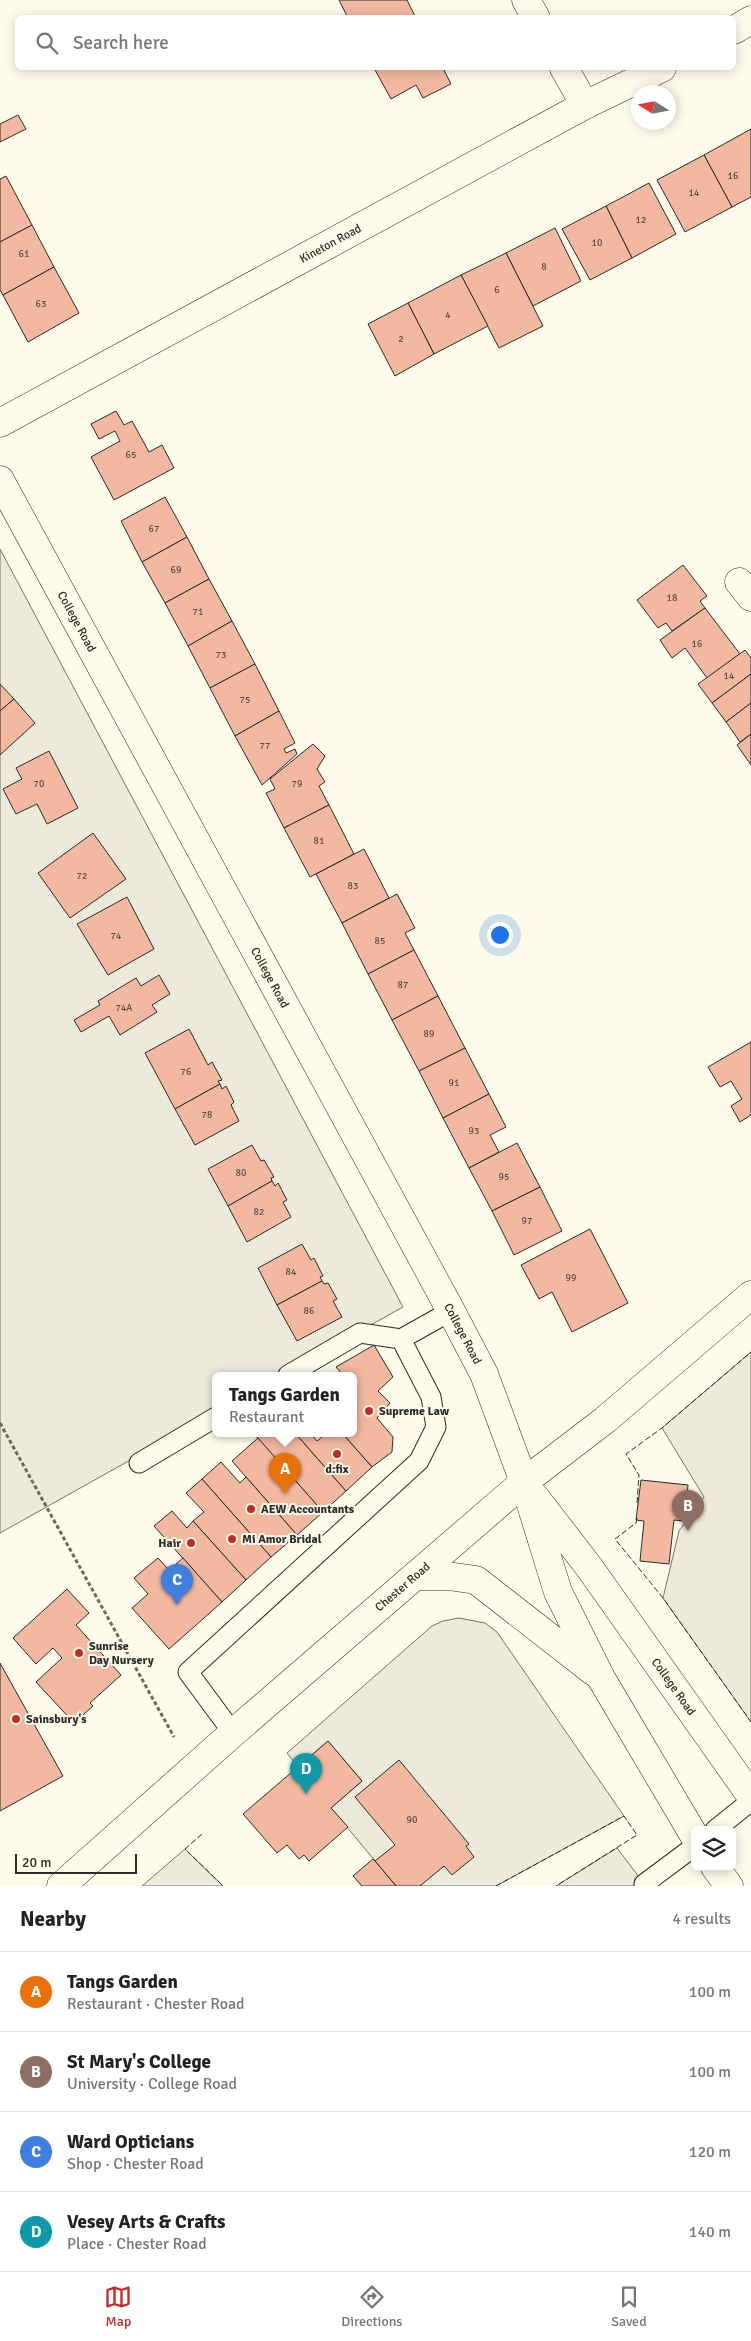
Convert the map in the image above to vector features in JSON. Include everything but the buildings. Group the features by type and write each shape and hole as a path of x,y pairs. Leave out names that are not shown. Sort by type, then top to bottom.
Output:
{"main road":[{"path":"526,0 534,15"},
{"path":"736,29 751,20"},
{"path":"565,70 585,105"},
{"name":"Kineton Road","path":"0,423 585,105 658,70"},
{"name":"College Road","path":"0,480 484,1374 524,1482 558,1592 601,1678 691,1830"},
{"name":"Chester Road","path":"60,1886 233,1733 524,1482 605,1420 751,1295"},
{"name":"College Road","path":"524,1482 589,1568 751,1796"},
{"name":"College Road","path":"415,1576 448,1576 476,1580 601,1678"},
{"path":"719,1871 729,1886"}],"lane":[{"path":"293,1372 360,1333 401,1339 451,1311"},
{"path":"233,1733 188,1672 419,1462 436,1428 430,1397 401,1339"},
{"path":"139,1463 212,1419"},
{"path":"720,1826 751,1801"},
{"path":"644,1884 691,1849"}],"path":[{"path":"0,1423 192,1771"}],"shaded area":[{"path":"0,549 403,1307 286,1372 212,1372 212,1414 0,1533"},
{"path":"751,1352 751,1722 663,1598 679,1531 704,1497 662,1428"},
{"path":"459,1618 485,1623 497,1632 624,1816 496,1886 396,1886 331,1808 362,1781 328,1741 298,1767 287,1753 432,1626 443,1621"},
{"path":"617,1848 646,1886 556,1886"},
{"path":"185,1849 223,1886 142,1886"}],"fence":[{"path":"637,1503 639,1475 626,1454 662,1428 751,1352"},
{"path":"637,1518 636,1523 615,1539 663,1598 751,1722"},
{"path":"496,1886 624,1816 637,1835 556,1886"},
{"path":"202,1834 185,1849 223,1886"}],"place":[{"name":"Supreme Law","path":"369,1411"},
{"name":"d:fix","path":"337,1454"},
{"name":"Tangs Garden","path":"285,1494"},
{"name":"AEW Accountants","path":"251,1509"},
{"name":"St Mary's College","path":"688,1531"},
{"name":"Mi Amor Bridal","path":"232,1539"},
{"name":"Hair","path":"191,1543"},
{"name":"Ward Opticians","path":"177,1605"},
{"name":"Sunrise Day Nursery","path":"79,1653"},
{"name":"Sainsbury's","path":"16,1719"},
{"name":"Vesey Arts & Crafts","path":"306,1794"}]}
